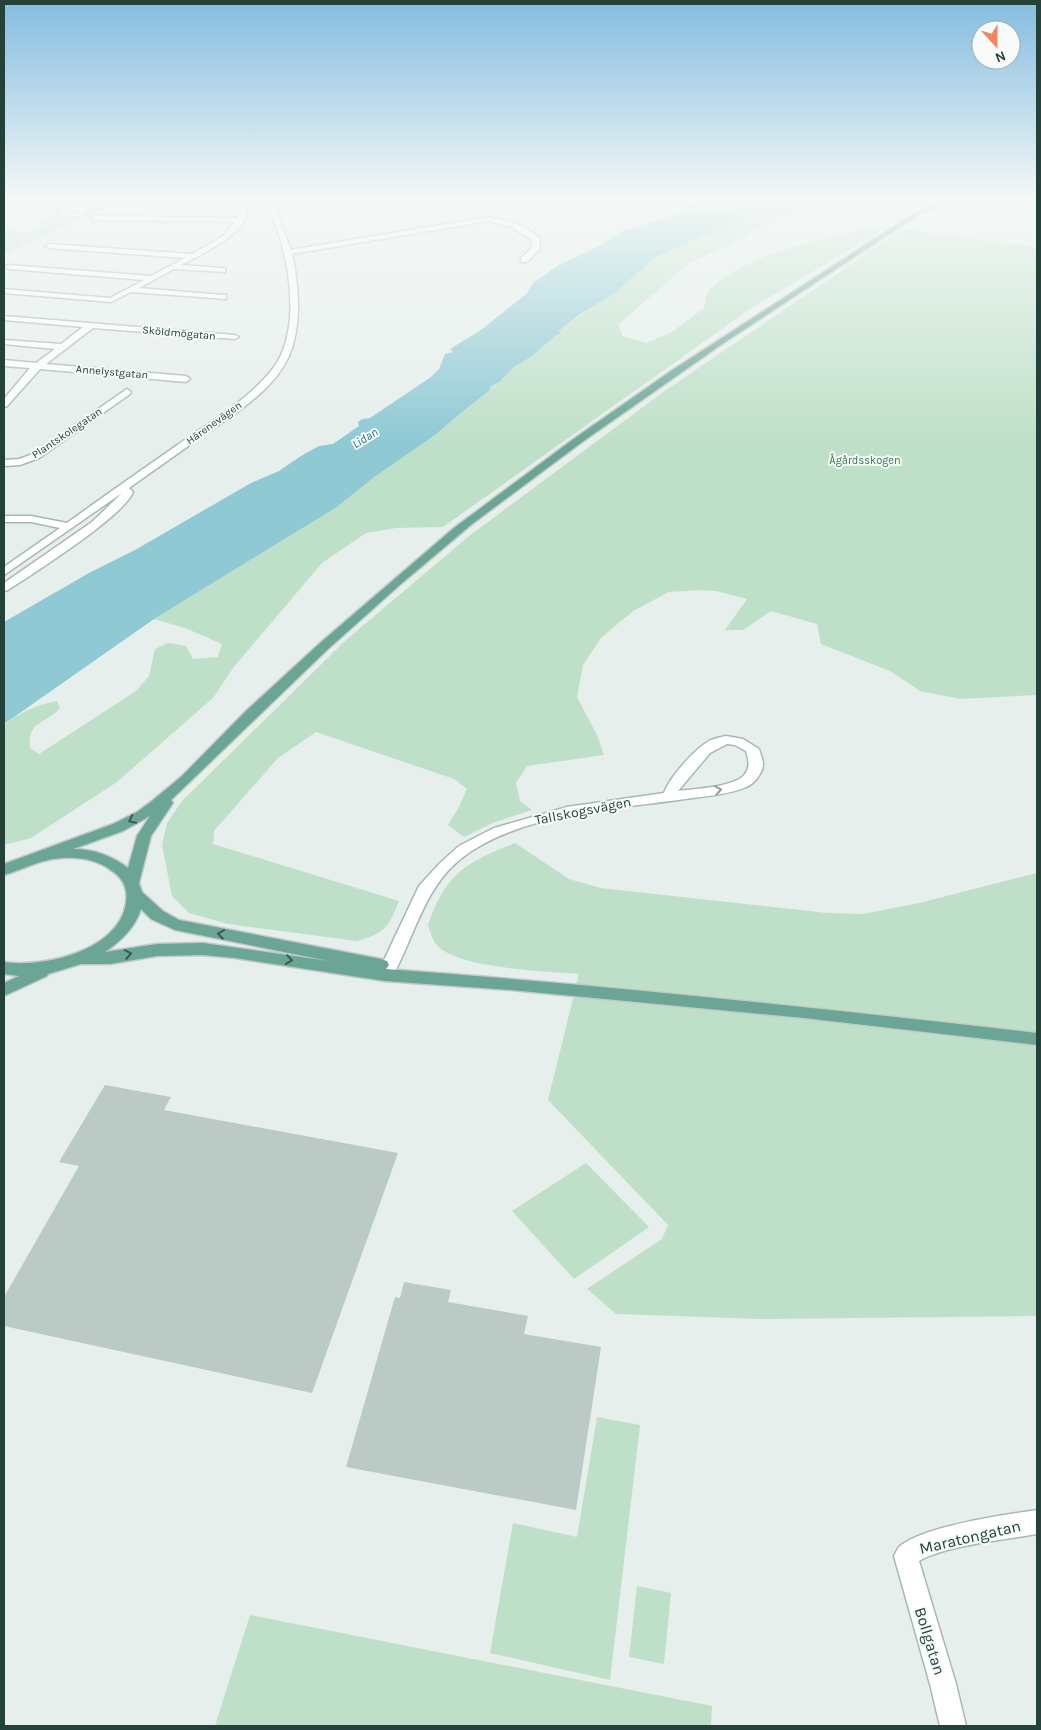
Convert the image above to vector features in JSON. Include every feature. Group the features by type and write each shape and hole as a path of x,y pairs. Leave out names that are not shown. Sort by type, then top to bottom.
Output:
{"main road":[{"path":"4,968 34,970 51,967 80,958 110,940 122,929 130,917 134,905 133,888 140,846 146,831 173,793 250,715 345,627 450,537 602,422 687,362 811,282"},
{"path":"41,857 62,846 114,829 140,816 173,793"},
{"path":"4,862 71,854 98,858 119,868 133,888 157,915 175,925 387,971"},
{"path":"4,870 24,861"},
{"path":"80,958 110,958 157,950 204,949 387,971 804,1012 1037,1039"},
{"path":"4,990 51,967"}],"street":[{"path":"4,291 111,300 146,282"},
{"name":"Härenevägen","path":"4,572 229,413 258,390 285,355 290,339 291,282"},
{"path":"130,290 223,297"},
{"name":"Sköldmögatan","path":"4,318 235,337"},
{"path":"5,400 38,366 90,325"},
{"path":"4,342 63,347"},
{"name":"Annelystgatan","path":"4,363 186,378"},
{"name":"Plantskolegatan","path":"4,463 20,462 36,456 127,392"},
{"path":"4,588 96,524 126,497 128,492 123,488"},
{"path":"4,519 31,519 68,526"},
{"name":"Tallskogsvägen","path":"387,971 424,890 444,866 470,846 499,831 567,811 734,787 747,781 756,764 752,749 744,743 735,740 714,744 694,760 671,791 670,796"},
{"name":"Maratongatan","path":"906,1556 912,1550 952,1538 1037,1522"},
{"name":"Bollgatan","path":"906,1556 941,1676 953,1726"}],"green space":[{"path":"623,282 668,282 619,324 622,336 646,343 672,332 704,308 706,296 718,282 796,282 750,309 443,527 396,528 366,533 322,563 233,668 213,698 117,782 31,838 4,845 4,725 16,716 29,710 57,701 60,708 35,727 32,732 30,748 39,754 136,691 149,676 155,649 168,643 186,646 193,659 218,657 222,644 185,628 154,619 337,507 373,478 435,435 489,391 491,386 499,382 514,367 532,356 555,336 560,334 559,331"},
{"name":"Ågårdsskogen","path":"825,282 1037,282 1037,695 960,699 920,691 890,671 821,644 817,624 771,611 743,630 725,630 747,599 716,591 669,592 633,611 601,638 583,665 577,697 597,735 604,755 527,766 516,783 520,801 532,810 495,822 464,837 448,825 467,789 454,779 316,732 278,758 214,831 213,844 399,901 392,917 380,932 357,941 228,924 189,913 172,896 162,845 167,823 182,801 346,640 469,536 666,390"},
{"path":"515,843 569,879 601,888 827,913 863,914 919,903 1037,873 1037,1316 762,1319 616,1314 587,1289 662,1239 668,1225 548,1100 579,974 502,967 461,958 445,952 435,943 428,925 442,893 460,872 483,857"},
{"path":"586,1163 649,1227 574,1279 512,1211"},
{"path":"597,1417 640,1425 610,1680 490,1653 513,1523 577,1537"},
{"path":"637,1586 671,1593 664,1664 629,1657"},
{"path":"250,1615 712,1706 711,1726 215,1726"}],"water":[{"name":"Lidan","path":"627,282 612,295 580,314 559,331 560,334 555,336 532,356 514,367 499,382 491,386 489,391 435,435 373,478 337,507 154,619 4,724 4,622 251,483 279,471 319,446 333,444 359,426 358,422 362,419 370,418 431,377 439,369 445,354 453,352 450,349 481,330 526,294 533,283"}],"building":[{"path":"105,1085 171,1097 164,1110 398,1153 312,1393 4,1326 4,1297 79,1166 59,1162"},
{"path":"404,1282 451,1290 448,1302 528,1316 524,1334 601,1347 576,1510 346,1467 395,1297 400,1298"}]}
